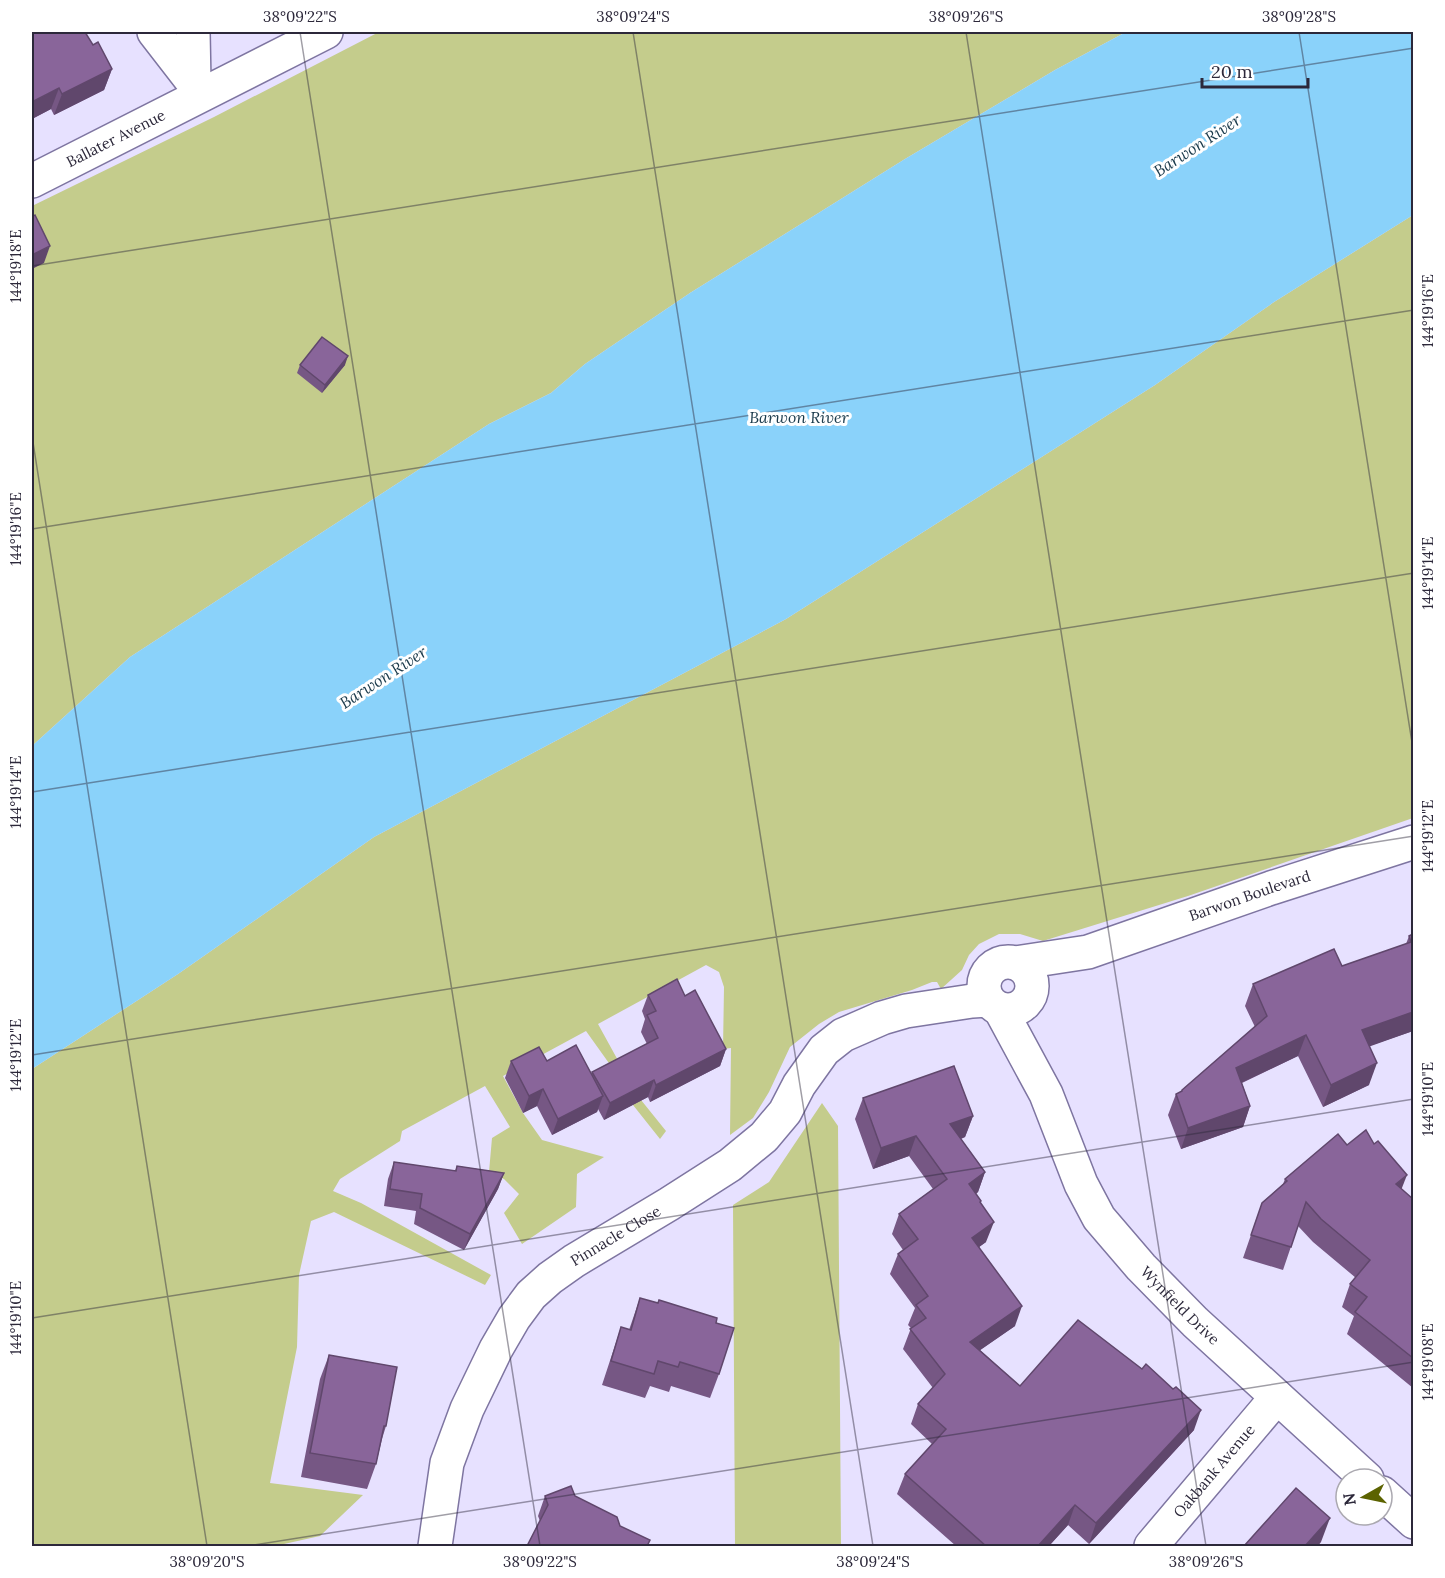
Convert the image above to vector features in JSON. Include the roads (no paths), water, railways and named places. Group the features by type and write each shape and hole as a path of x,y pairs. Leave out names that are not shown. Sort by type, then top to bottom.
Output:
{"street":[{"path":"154,32 198,89"},
{"path":"193,32 198,89"},
{"name":"Ballater Avenue","path":"32,182 198,89 326,32"},
{"name":"Barwon Boulevard","path":"1009,988 1088,952 1271,888 1413,842"},
{"name":"Pinnacle Close","path":"435,1546 447,1463 463,1420 496,1349 531,1295 574,1261 730,1165 764,1137 785,1112 799,1085 824,1050 843,1035 882,1018 906,1011 972,1001 1009,988"},
{"name":"Wynfield Drive","path":"1009,988 1046,1094 1081,1184 1099,1218 1141,1267 1188,1314 1354,1467"},
{"name":"Oakbank Avenue","path":"1150,1546 1277,1397"},
{"path":"1394,1504 1413,1522"}],"water":[{"name":"Barwon River","path":"1126,32 1413,32 1413,215 1274,302 1155,385 786,619 374,837 178,974 32,1069 32,746 130,657 489,424 551,393 585,364 690,293 905,159 1055,70"}]}
